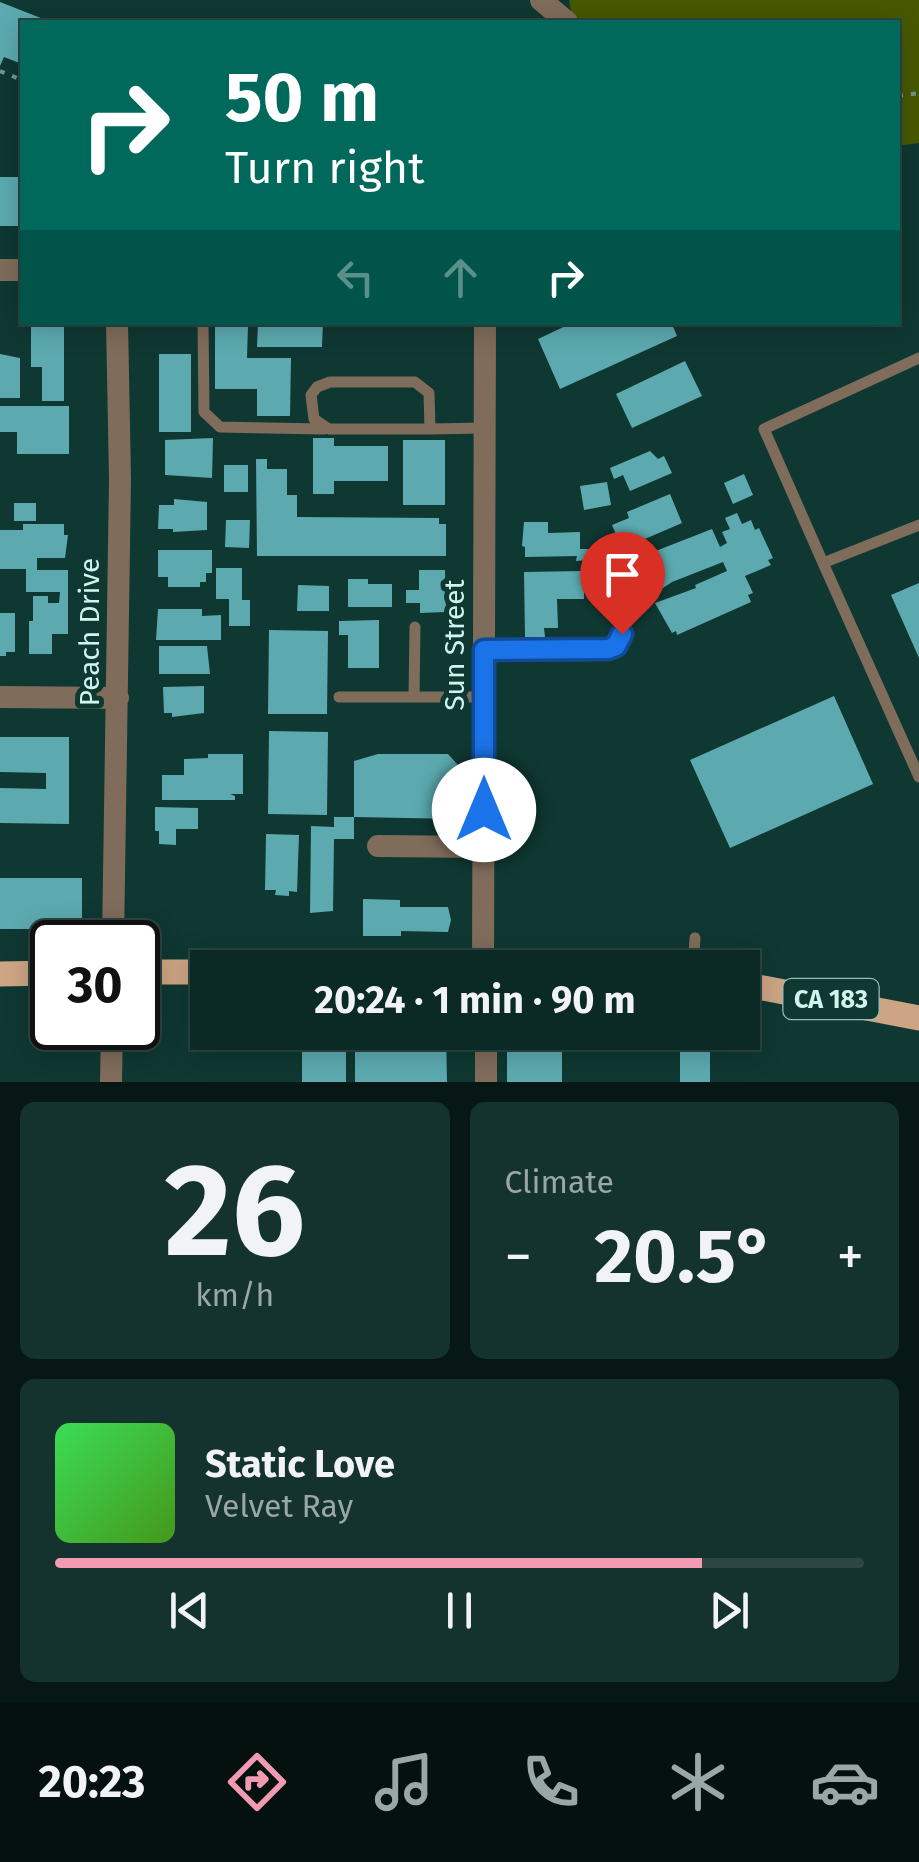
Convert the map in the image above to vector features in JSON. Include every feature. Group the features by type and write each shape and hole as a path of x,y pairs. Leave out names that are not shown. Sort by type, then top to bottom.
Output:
{"main road":[{"path":"160,972 190,972"},
{"path":"0,974 30,973"},
{"name":"CA 183","path":"760,987 894,1010 919,1018"}],"street":[{"path":"542,0 565,20"},
{"name":"Peach Drive","path":"113,920 120,479 116,325"},
{"name":"Sun Street","path":"483,950 485,325"},
{"path":"0,698 118,698"},
{"path":"378,846 483,847"},
{"path":"111,1082 112,1050"},
{"path":"486,1050 486,1082"}],"lane":[{"path":"203,325 204,412 220,428 484,428"},
{"path":"919,358 764,430 919,776"},
{"path":"329,429 314,419 310,401 317,386 330,382 420,384 428,393 430,428"},
{"path":"823,563 919,526"},
{"path":"484,650 613,648 622,634 622,571"},
{"path":"414,697 415,627"},
{"path":"339,697 484,697"},
{"path":"694,950 695,938"}],"green space":[{"path":"569,0 919,0 919,143 900,146 900,20 573,20"}],"building":[{"path":"0,2 46,20 20,20 20,63 4,57 0,66"},
{"path":"0,177 20,177 20,226 0,226"},
{"path":"31,325 64,325 64,401 42,401 42,367 31,367"},
{"path":"215,325 248,326 247,358 291,358 290,416 257,416 257,389 215,389"},
{"path":"258,325 323,325 322,347 257,347"},
{"path":"568,325 672,325 677,336 560,389 538,339"},
{"path":"0,354 20,358 20,398 0,398"},
{"path":"159,354 191,354 191,432 159,432"},
{"path":"685,361 702,396 632,428 616,394"},
{"path":"0,406 69,406 69,454 17,454 17,432 0,432"},
{"path":"213,438 212,478 165,475 165,440"},
{"path":"313,438 334,438 334,446 388,446 388,481 334,481 334,494 313,494"},
{"path":"403,440 445,440 445,505 403,505"},
{"path":"650,451 658,459 664,456 672,473 630,491 623,475 614,479 610,468"},
{"path":"256,459 267,459 267,469 287,469 287,495 297,495 297,517 439,518 439,524 446,524 446,556 257,556"},
{"path":"224,465 248,465 248,492 224,492"},
{"path":"744,474 753,495 733,504 724,483"},
{"path":"607,482 611,505 584,510 580,486"},
{"path":"670,494 682,523 631,545 633,550 616,557 613,549 621,546 612,525 629,518 627,512"},
{"path":"174,499 207,502 207,530 158,529 159,505 174,505"},
{"path":"14,503 36,503 36,521 14,521"},
{"path":"737,513 742,524 751,520 755,530 759,528 773,558 768,560 771,565 745,576 753,593 748,595 751,602 677,635 676,631 672,633 655,603 727,571 723,562 660,590 648,554 712,529 720,547 727,543 722,532 730,529 725,518"},
{"path":"226,520 250,520 249,548 225,547"},
{"path":"524,522 548,522 548,533 580,532 580,549 589,549 589,560 576,561 577,556 525,557"},
{"path":"23,524 64,524 64,535 68,535 65,558 37,558 37,570 68,570 68,634 52,634 52,654 29,654 29,621 33,621 33,596 48,596 48,603 59,603 60,592 26,592 26,569 0,569 0,530 23,530"},
{"path":"158,550 212,550 212,573 206,573 206,582 200,582 200,587 168,587 168,577 158,577"},
{"path":"216,568 242,568 242,600 250,600 250,626 229,626 229,599 216,599"},
{"path":"419,570 445,570 446,612 420,613 420,603 406,603 406,590 419,590"},
{"path":"584,571 584,599 557,599 558,628 544,628 545,637 525,637 524,572"},
{"path":"348,579 392,584 392,607 348,607"},
{"path":"919,583 919,658 891,595"},
{"path":"298,585 329,586 329,611 297,611"},
{"path":"158,609 202,609 202,616 221,615 221,640 156,640"},
{"path":"0,613 15,613 15,652 6,652 6,656 0,656"},
{"path":"379,620 379,668 348,668 348,635 339,635 339,621"},
{"path":"269,630 328,631 327,714 268,714"},
{"path":"159,646 207,646 210,674 159,674"},
{"path":"204,686 204,713 172,717 172,713 164,713 163,687"},
{"path":"834,696 873,784 730,848 690,760"},
{"path":"269,731 328,732 327,815 268,814"},
{"path":"0,737 69,737 69,824 0,823 0,788 46,789 46,773 0,772"},
{"path":"208,754 243,754 243,794 230,794 235,800 162,800 162,775 184,775 184,759 208,758"},
{"path":"378,754 448,754 458,765 458,819 354,817 354,761"},
{"path":"155,807 198,808 198,829 176,829 176,845 159,844"},
{"path":"334,817 354,817 354,839 334,839 333,911 310,913 311,826 334,827"},
{"path":"266,834 299,835 297,892 289,891 289,896 265,890"},
{"path":"0,878 82,878 81,920 30,920 30,929 0,929"},
{"path":"363,899 400,900 400,907 448,907 448,932 401,931 401,936 363,936"},
{"path":"302,1050 346,1050 346,1082 302,1082"},
{"path":"355,1050 446,1050 447,1082 355,1082"},
{"path":"507,1050 562,1050 562,1082 507,1082"},
{"path":"680,1050 710,1050 710,1082 680,1082"}],"route":[{"path":"484,810 484,650 608,649 616,646 622,634"}]}
